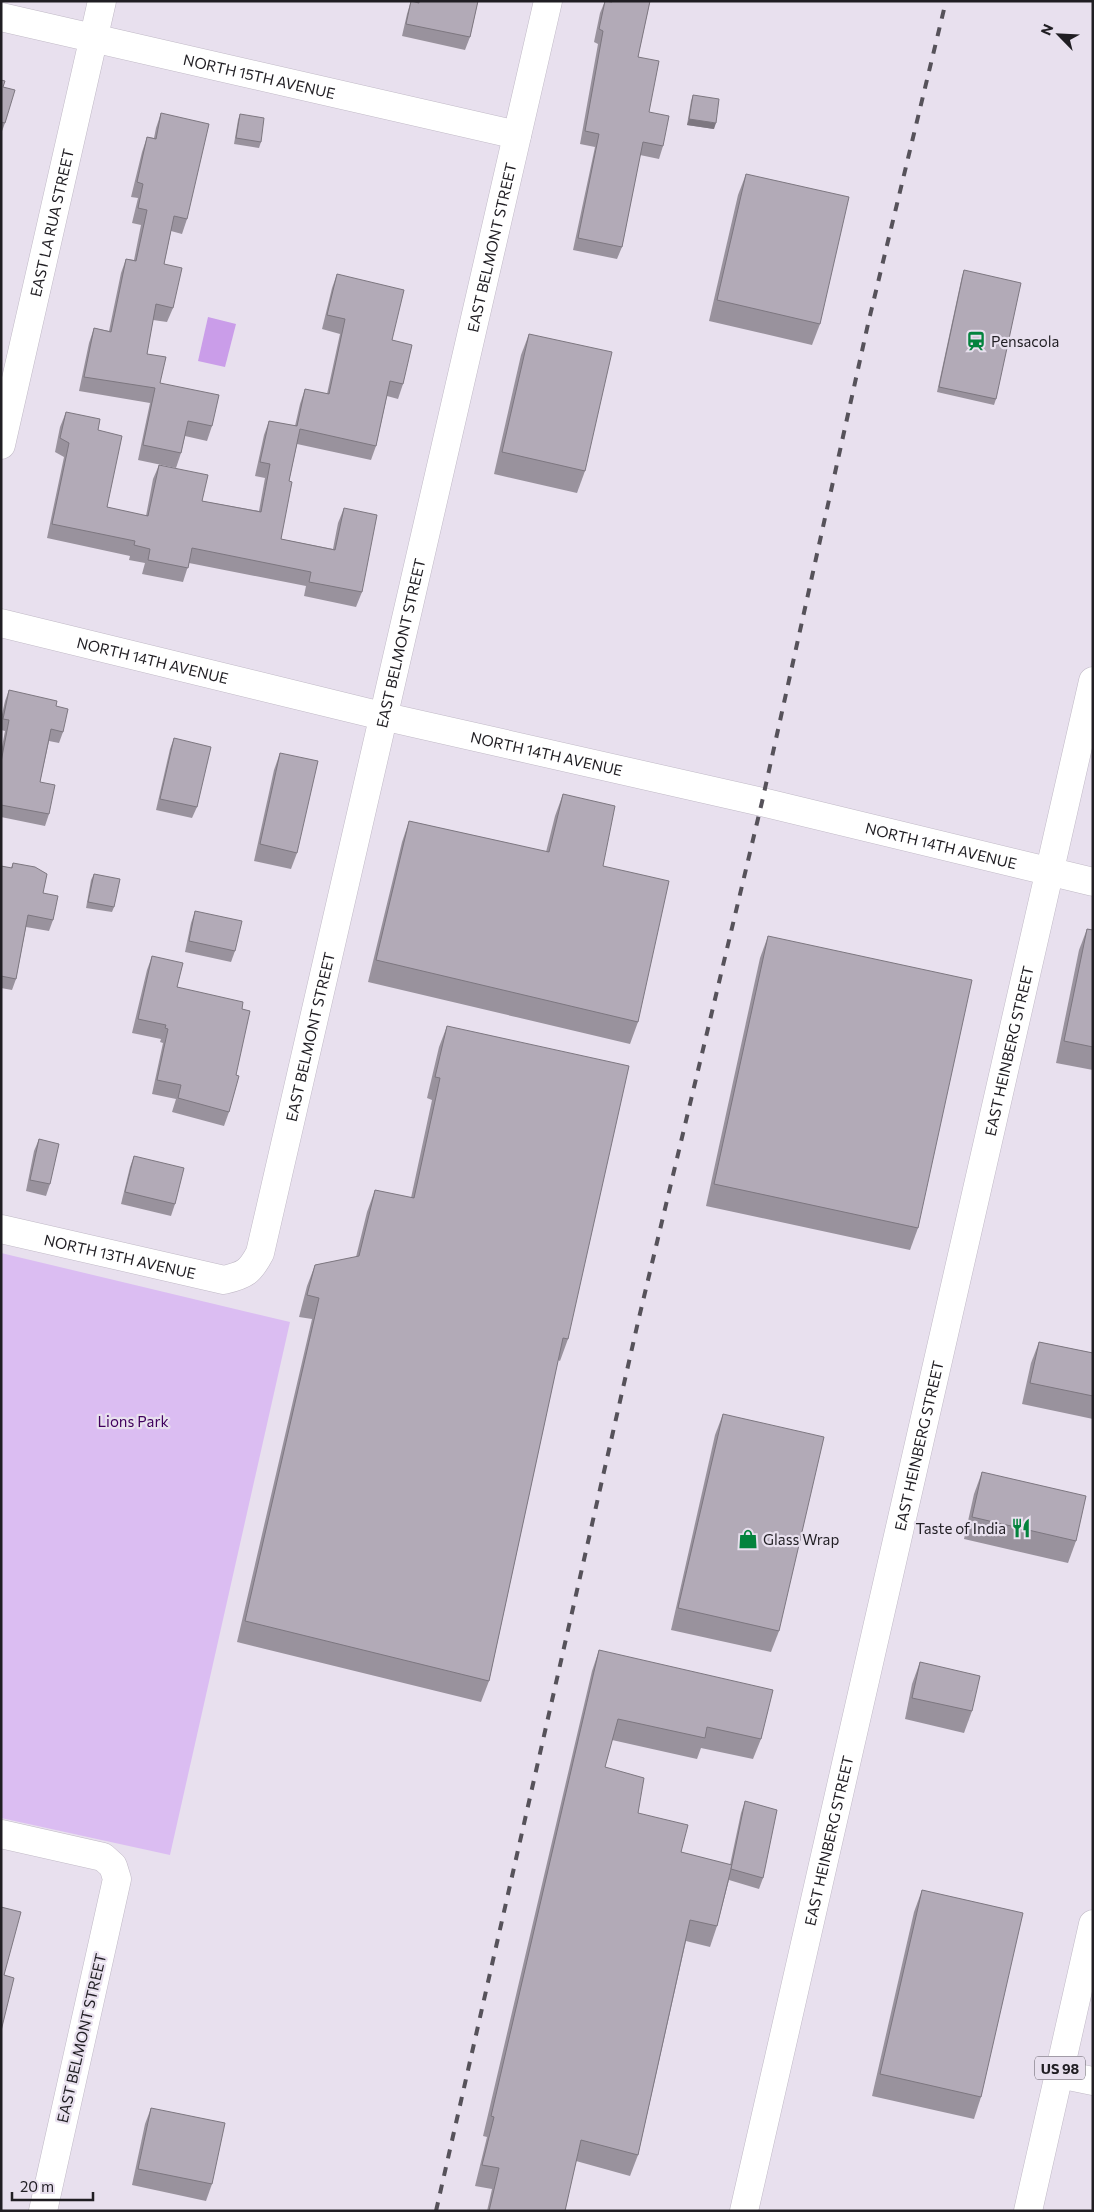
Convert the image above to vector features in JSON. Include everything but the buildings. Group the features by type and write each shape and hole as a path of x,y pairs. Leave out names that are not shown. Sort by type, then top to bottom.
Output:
{"main road":[{"name":"EAST LA RUA STREET","path":"1,445 102,1"},
{"name":"EAST BELMONT STREET","path":"240,1276 252,1268 260,1253 548,1"},
{"name":"NORTH 15TH AVENUE","path":"1,17 517,135"},
{"name":"NORTH 14TH AVENUE","path":"1,623 382,716 762,802 1093,882"},
{"name":"EAST HEINBERG STREET","path":"744,2211 1093,681"},
{"name":"NORTH 13TH AVENUE","path":"1,1229 224,1280 240,1276"},
{"name":"EAST BELMONT STREET","path":"1,1834 103,1857 113,1866 117,1879 42,2211"},
{"name":"US 98","path":"1028,2211 1093,1924"},
{"path":"1059,2074 1093,2081"}],"green space":[{"name":"Lions Park","path":"1,1253 290,1322 170,1855 1,1818"}],"shaded area":[{"path":"208,317 236,324 225,367 198,361"}],"railway":[{"path":"436,2211 638,1322 762,802 868,324 946,1"}],"place":[{"name":"Pensacola","path":"976,341"},
{"name":"Taste of India","path":"1021,1528"},
{"name":"Glass Wrap","path":"748,1539"}]}
